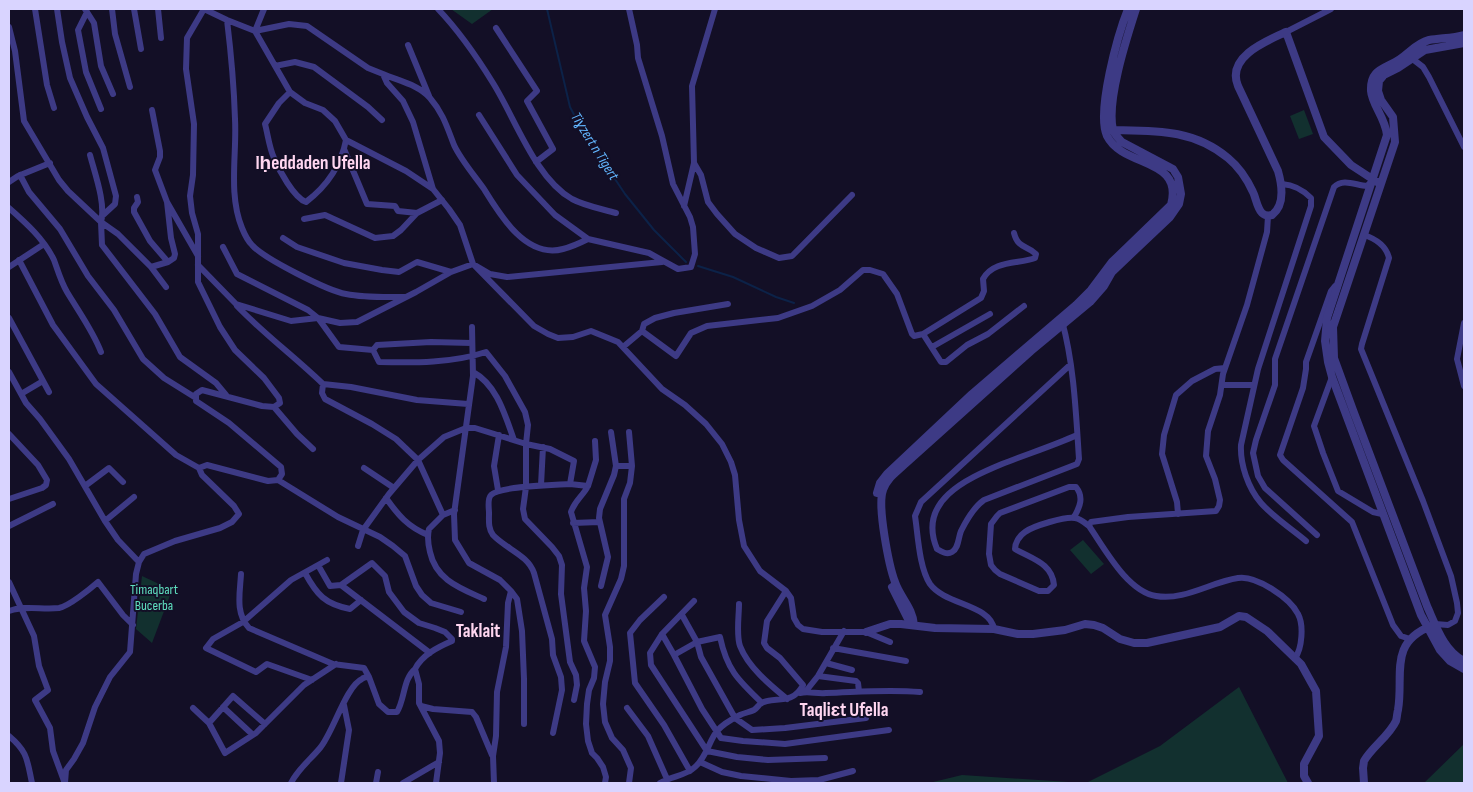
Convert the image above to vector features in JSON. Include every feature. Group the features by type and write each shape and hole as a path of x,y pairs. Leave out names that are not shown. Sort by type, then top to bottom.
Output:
{"street":[{"path":"35,9 47,85 54,108"},
{"path":"57,9 70,78 103,148 116,196 115,204 101,219"},
{"path":"112,9 115,34 130,86"},
{"path":"134,9 141,50"},
{"path":"158,9 161,38"},
{"path":"196,398 196,394 202,390 262,406 274,407 280,403 279,398 264,378 235,350 220,327 198,282 198,234 192,213 190,196 193,175 194,124 186,69 187,38 204,9 255,31 290,92 305,103 323,110 335,121 346,140 406,171 433,190 460,225 473,264 534,326 558,338 573,337 591,331 618,342 662,389 706,424 722,444 731,462 735,475 739,520 744,546 760,570 786,591 791,598 794,618 798,625 803,629 822,632 866,632 890,642"},
{"path":"255,31 264,9"},
{"path":"438,9 453,25 493,83 536,162 560,189 573,200 616,213"},
{"path":"478,115 517,175 555,215 588,239 649,253 678,269 691,267 694,261 696,242 693,227 673,184 662,136 638,58 629,9"},
{"path":"684,206 694,163 692,86 715,9"},
{"path":"1128,9 1118,37 1106,94 1104,123 1110,130 1153,130 1176,133 1195,138 1206,144 1237,166 1252,190 1261,212 1268,216"},
{"path":"914,625 907,617 890,584 877,510 876,497 880,483 887,474 972,394 1062,321 1091,290 1112,262 1170,205 1174,193 1172,183 1167,175 1122,151 1107,136 1110,130 1112,106 1124,45 1136,9"},
{"path":"1268,216 1276,213 1282,195 1282,184 1278,171 1236,79 1239,64 1249,52 1331,9"},
{"path":"86,11 94,23 102,66 113,94"},
{"path":"86,11 78,30 86,72 100,109"},
{"path":"228,20 236,120 234,184 236,204 242,228 252,245 271,259 344,294 371,297 408,297"},
{"path":"255,31 288,24 306,26 368,68 420,89 430,97"},
{"path":"9,27 15,51 24,121 59,180 68,191 118,234 151,267 166,287"},
{"path":"496,28 537,91 527,101 553,149 536,162"},
{"path":"1286,32 1324,136 1351,165 1372,181 1381,184"},
{"path":"1464,36 1428,41 1420,44 1398,68 1384,75 1379,81 1378,91 1381,100 1393,117 1394,142 1333,327 1334,358 1435,624 1448,647 1458,658 1464,661"},
{"path":"1464,43 1437,46 1425,50 1381,68 1374,74 1371,92 1386,125 1387,134 1325,328 1326,353 1332,377 1382,514 1427,627 1440,650 1450,660 1464,669"},
{"path":"408,45 430,97 445,118 455,146 497,210 518,237 537,247 549,250 561,250 588,239"},
{"path":"1409,56 1423,67 1464,147"},
{"path":"275,66 295,62 314,67 368,107 382,120"},
{"path":"383,74 387,83 403,101 413,122 433,190"},
{"path":"290,92 279,103 265,124 274,158 292,189 302,201 306,202 312,198 331,179 346,140"},
{"path":"152,110 160,151 155,170 167,202 198,257"},
{"path":"344,149 367,204 395,206 398,211 417,213"},
{"path":"90,156 101,201 102,244 154,314 180,357 216,383 227,396"},
{"path":"9,182 20,175 50,163"},
{"path":"694,163 701,175 708,202 717,214 743,241 779,258 792,256 852,195"},
{"path":"20,175 29,192 60,229 88,276 114,310 143,359 164,378 196,398 196,401 229,423 280,467 282,474 278,480"},
{"path":"1317,534 1265,488 1258,476 1253,453 1275,385 1275,359 1334,187 1339,183 1346,182 1367,186 1372,181"},
{"path":"1282,184 1292,185 1304,191 1311,198 1312,206 1254,385 1241,445 1242,465 1261,503 1306,542"},
{"path":"137,197 139,201 134,208 134,212 150,241 168,262"},
{"path":"304,219 325,215 375,238 393,236 417,213 442,200"},
{"path":"151,267 168,262 174,258 175,254 171,238 167,202"},
{"path":"9,208 31,228 44,244 53,259 62,283 96,340 101,352"},
{"path":"1089,526 1091,522 1110,519 1216,511 1219,506 1220,500 1215,479 1206,456 1208,431 1225,368 1254,281 1267,232 1268,216"},
{"path":"642,331 676,356 691,333 707,326 778,318 812,306 840,290 863,270 870,270 883,274 897,294 912,334 914,336 923,334 982,298 984,291 983,279 990,270 1008,263 1035,258 1036,254 1034,251 1022,247 1014,233"},
{"path":"1364,235 1373,238 1382,245 1389,258 1361,349 1423,501 1457,597 1458,613 1455,621 1448,625 1435,624 1427,627 1410,639 1402,654 1396,721 1364,761 1364,783"},
{"path":"283,238 297,247 344,263 399,272 417,262 451,272"},
{"path":"9,267 44,244"},
{"path":"223,247 237,274 308,310 318,318 340,348 373,350"},
{"path":"19,260 53,325 96,384 176,455 199,468 202,475 234,506 239,514 232,522 220,528 175,541 144,554 139,562 136,574 130,652 110,677 95,707 83,742 66,770 65,783"},
{"path":"473,264 490,274 507,276 663,262"},
{"path":"236,304 291,321 318,318 340,323 357,322 408,297 451,272 473,264"},
{"path":"198,265 257,327 300,361 323,384 351,387 417,400 468,404"},
{"path":"1338,287 1335,286 1332,291 1313,339 1306,362 1303,388 1280,455 1283,460 1352,522 1393,625 1401,636 1410,639"},
{"path":"623,347 642,331 644,324 656,318 728,304"},
{"path":"923,334 941,362 946,362 967,345 988,334 1024,306"},
{"path":"932,347 990,314"},
{"path":"9,318 49,392"},
{"path":"1062,321 1070,365 1077,435 1079,459 1077,464 984,500 977,505 965,523 957,546 952,552 945,553 937,549 932,527 936,512 944,497 959,484 1077,435"},
{"path":"1464,323 1457,359 1464,386"},
{"path":"472,327 473,372 455,510 455,540 469,563 500,580 517,599 522,631 524,724"},
{"path":"373,350 377,345 387,344 472,343"},
{"path":"373,350 379,362 401,363 445,360 486,352 505,376 525,412 528,425 526,488 523,509 525,519 552,547 559,556 562,565 561,594 570,662 576,675 577,685 574,700"},
{"path":"994,629 990,619 984,614 945,597 931,584 924,567 915,516 916,511 921,502 1070,365"},
{"path":"1178,514 1177,502 1162,454 1164,435 1176,395 1192,381 1215,370 1225,368"},
{"path":"9,372 26,404 40,419 69,459 95,506 118,540 139,562"},
{"path":"473,372 482,377 500,400 514,440"},
{"path":"1332,377 1314,426 1323,453 1338,491 1372,512 1382,514"},
{"path":"21,394 43,381"},
{"path":"323,384 322,393 325,399 396,439 418,460 443,515"},
{"path":"1222,384 1254,385"},
{"path":"274,407 312,449"},
{"path":"358,546 363,530 386,498 418,460 444,437 466,428 475,428 526,444 550,449 574,462 570,484"},
{"path":"601,586 608,557 599,522 600,509 616,466 612,432"},
{"path":"629,432 632,466 630,483 624,499 624,566 621,579 605,615 610,661 605,682 603,704 605,722 612,738 622,750 632,768 629,783"},
{"path":"9,434 38,465 47,480 46,485 42,488 9,499"},
{"path":"498,490 494,466 499,436"},
{"path":"595,441 596,460 588,486 574,504 571,512 587,567 584,588 586,610 584,641 595,667 587,704 586,724 588,741 592,753 603,767 606,777 605,783"},
{"path":"541,485 543,447"},
{"path":"199,468 207,465 268,481 278,480 363,530 380,537 404,556 422,596 431,603 461,612"},
{"path":"616,466 632,466"},
{"path":"85,486 109,468 123,482"},
{"path":"364,468 394,488"},
{"path":"553,733 562,690 561,677 553,655 552,639 531,565 494,535 489,528 488,499 498,490 541,485 570,484 588,486"},
{"path":"1074,517 1081,500 1080,492 1076,487 1069,487 1000,513 991,524 989,535 989,554 995,570 1038,591 1048,591 1054,585 1053,576 1046,565 1015,549 1015,543 1024,532 1056,520 1074,517 1089,526 1134,586 1155,596 1173,597 1240,577 1262,583 1290,603 1299,615 1301,628 1300,645 1299,653 1295,658"},
{"path":"105,521 134,497"},
{"path":"386,498 398,517 414,530 428,535"},
{"path":"9,526 52,504"},
{"path":"455,510 443,515 429,528 431,559 439,573 457,587 484,599"},
{"path":"573,523 599,522"},
{"path":"312,680 267,664 256,672 206,648 213,639 243,622 291,580 327,560"},
{"path":"241,574 240,613 243,622 249,628 271,639 336,664 364,668 380,704 388,712 397,712 401,705 408,680 412,672 416,670 419,662 430,653 452,641 452,639 435,628 419,623 404,612 389,592 385,576 372,562 341,585 330,586 318,565"},
{"path":"305,573 313,588 322,598 350,609 361,600"},
{"path":"9,582 34,636 39,666 48,690 35,700 50,728 53,751 65,783"},
{"path":"9,611 22,608 61,608 98,582 122,616 133,625"},
{"path":"341,585 430,653"},
{"path":"494,783 492,756 496,736 497,692 506,647 510,591"},
{"path":"786,591 767,621 764,643 767,648 780,658 803,690 820,694 897,690 920,692"},
{"path":"664,597 640,620 630,633 635,683 664,725 690,771"},
{"path":"694,601 662,634 650,653 652,665 706,751 768,760 824,758"},
{"path":"739,604 739,645 746,658 761,675 787,699"},
{"path":"682,615 697,642 701,657 735,718 752,730 866,718"},
{"path":"866,632 890,624 935,628 994,629 1018,634 1033,634 1065,630 1085,624 1103,628 1120,639 1134,643 1147,643 1220,627 1239,616 1246,617 1267,630 1301,664 1316,691 1319,736 1304,764 1304,776 1308,783"},
{"path":"660,783 690,771 700,762 716,732 735,718 754,710 762,703 787,699 803,690 818,676 844,631"},
{"path":"662,634 698,701 721,738 786,744 889,730"},
{"path":"674,656 697,642 720,637 729,665 739,681 762,703"},
{"path":"834,648 906,661"},
{"path":"826,663 852,670"},
{"path":"193,708 209,723 225,753 253,735 304,685 336,664"},
{"path":"416,670 421,706 439,741 436,783"},
{"path":"818,676 856,681 858,683 858,691"},
{"path":"290,783 296,772 320,749 349,694 361,679 369,677"},
{"path":"209,723 233,696 265,724"},
{"path":"341,783 349,730 344,704"},
{"path":"421,706 432,709 472,712 476,717 492,756"},
{"path":"223,708 253,735"},
{"path":"627,708 648,736 670,778 679,783"},
{"path":"9,736 26,754 32,783"},
{"path":"404,783 439,762"},
{"path":"700,762 722,772 740,776 791,781 819,780 854,771"},
{"path":"376,783 378,772"}],"green space":[{"path":"451,9 493,9 472,24"},
{"path":"1304,110 1313,134 1299,139 1290,116"},
{"path":"1083,540 1104,564 1091,574 1070,550"},
{"name":"Timaqbart Bucerba","path":"142,576 172,590 152,643 136,629"},
{"path":"1239,687 1288,783 1086,783 1160,746"},
{"path":"1464,744 1464,783 1424,783"},
{"path":"962,775 1084,783 929,783"}],"waterway":[{"name":"Tiɣzert n Tigert","path":"547,9 570,107 579,124 587,129 609,170 625,194 654,230 686,262"},
{"name":"Tiɣzert n Tigert","path":"698,266 733,277 776,297 794,303"}],"district":[{"name":"Iḥeddaden Ufella","path":"313,162"},
{"name":"Taklait","path":"478,630"},
{"name":"Taqliɛt Ufella","path":"844,709"}]}
